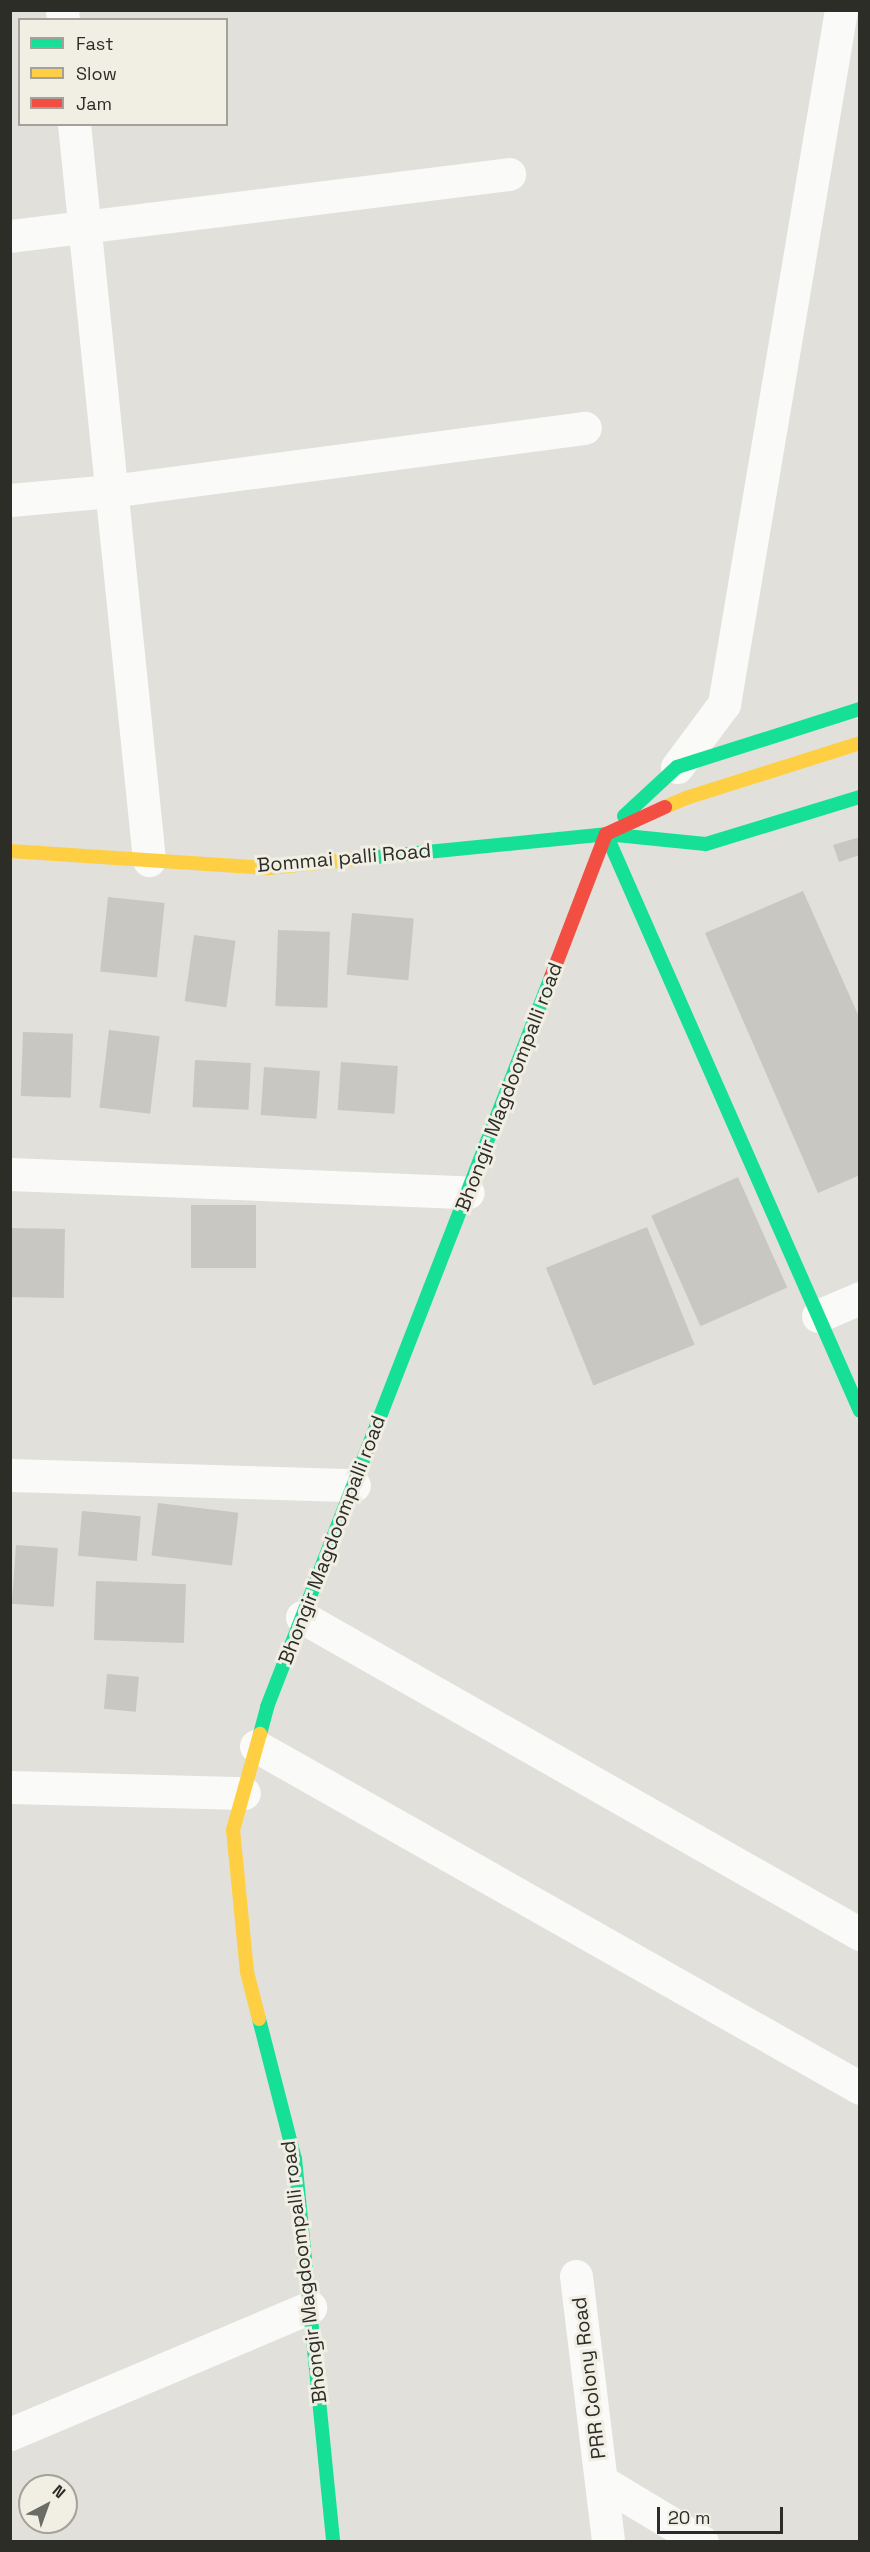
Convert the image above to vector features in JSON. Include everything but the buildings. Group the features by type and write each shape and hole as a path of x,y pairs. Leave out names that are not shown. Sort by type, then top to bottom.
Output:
{"street":[{"path":"606,834 677,767 724,704 841,10"},
{"path":"74,126 149,860"},
{"path":"10,236 509,174"},
{"path":"10,500 111,491 585,428"},
{"path":"677,767 860,709"},
{"path":"606,834 686,798 860,743"},
{"path":"606,834 706,844 860,797"},
{"path":"606,834 860,1410"},
{"name":"Bommai palli Road","path":"10,851 268,868 606,834"},
{"name":"Bhongir Magdoompalli road","path":"333,2541 295,2159 247,1971 233,1830 267,1707 606,834"},
{"path":"10,1174 468,1192"},
{"path":"818,1316 860,1298"},
{"path":"10,1475 354,1485"},
{"path":"302,1617 860,1934"},
{"path":"256,1746 860,2088"},
{"path":"10,1787 244,1792"},
{"name":"PRR Colony Road","path":"576,2276 608,2541"},
{"path":"10,2434 310,2307"},
{"name":"PRR Colony Road","path":"601,2481 702,2541"}],"traffic: fast":[{"path":"624,816 677,767 860,709"},
{"path":"357,859 606,834 706,844 860,797"},
{"path":"606,834 860,1411"},
{"path":"260,1734 267,1707 551,977"},
{"path":"259,2019 295,2159 333,2542"}],"traffic: slow":[{"path":"665,807 686,798 860,743"},
{"path":"10,851 268,868 357,859"},
{"path":"259,2019 247,1972 233,1830 260,1734"}],"traffic: jam":[{"path":"551,977 606,834 665,807"}]}
